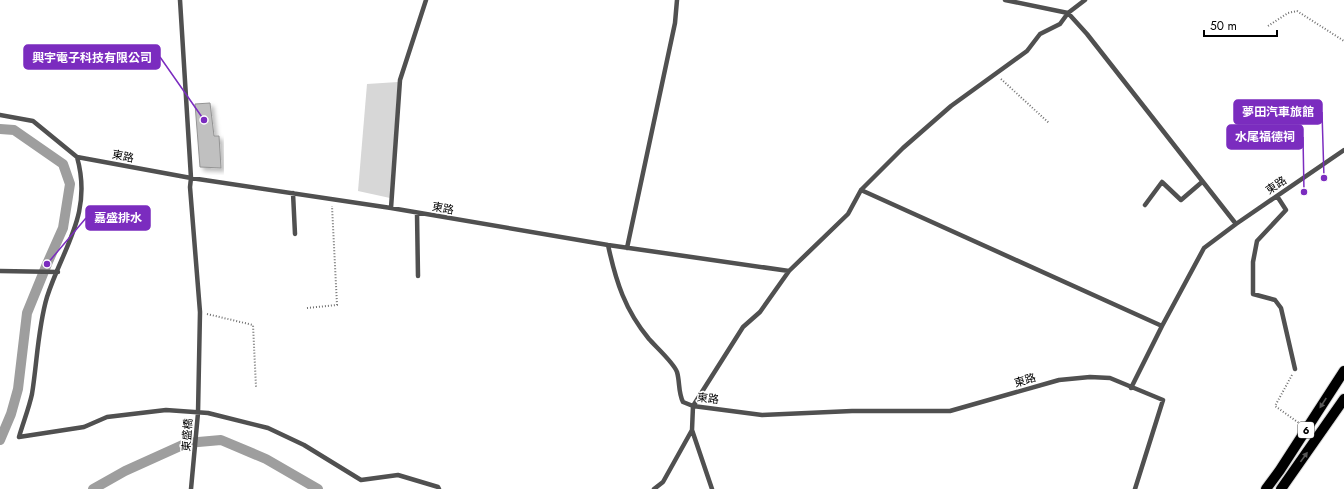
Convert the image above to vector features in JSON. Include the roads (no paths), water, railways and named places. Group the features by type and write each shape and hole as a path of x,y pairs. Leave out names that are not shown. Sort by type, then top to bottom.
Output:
{"main road":[{"name":"6","path":"1266,489 1280,470 1344,371"},
{"name":"6","path":"1281,489 1344,399"}],"lane":[{"name":"東盛橋","path":"180,0 191,178 190,187 200,312 198,413 191,489"},
{"path":"391,208 400,80 426,0"},
{"path":"627,248 675,23 678,0"},
{"path":"1006,0 1068,13 1087,34 1236,224"},
{"path":"712,489 692,430 693,406 743,327 760,312 789,271 848,214 861,190 909,142 951,106 1027,51 1040,34 1060,24 1068,13 1085,0"},
{"name":"東路","path":"0,115 33,121 77,157 191,178 391,208 608,246 614,277 628,311 649,339 677,371 680,394 683,402 693,406 762,414 852,411 950,411 1059,380 1090,377 1110,378 1131,388 1204,248 1236,224 1344,150"},
{"path":"77,157 81,173 82,197 78,222 47,297 32,394 19,437 84,428 106,417 166,410 208,413 268,428 304,445 361,480 398,475 438,487 439,489"},
{"path":"1144,205 1162,182 1181,200 1202,182"},
{"path":"861,190 1162,326"},
{"path":"293,193 296,234"},
{"path":"1278,196 1286,210 1257,241 1253,262 1253,294 1276,300 1281,308 1295,369"},
{"path":"417,213 418,276"},
{"path":"608,246 789,271"},
{"path":"0,270 58,272"},
{"path":"1131,388 1152,394 1163,400 1135,489"},
{"path":"654,489 662,482 692,430"}],"waterway":[{"path":"0,129 14,130 63,164 70,184 63,228 27,313 18,389 11,414 0,440"},
{"path":"93,489 125,471 187,443 221,440 266,459 318,489"}],"place":[{"name":"興宇電子科技有限公司","path":"204,120"},
{"name":"夢田汽車旅館","path":"1324,178"},
{"name":"水尾福德祠","path":"1304,192"},
{"name":"嘉盛排水","path":"47,264"}]}
